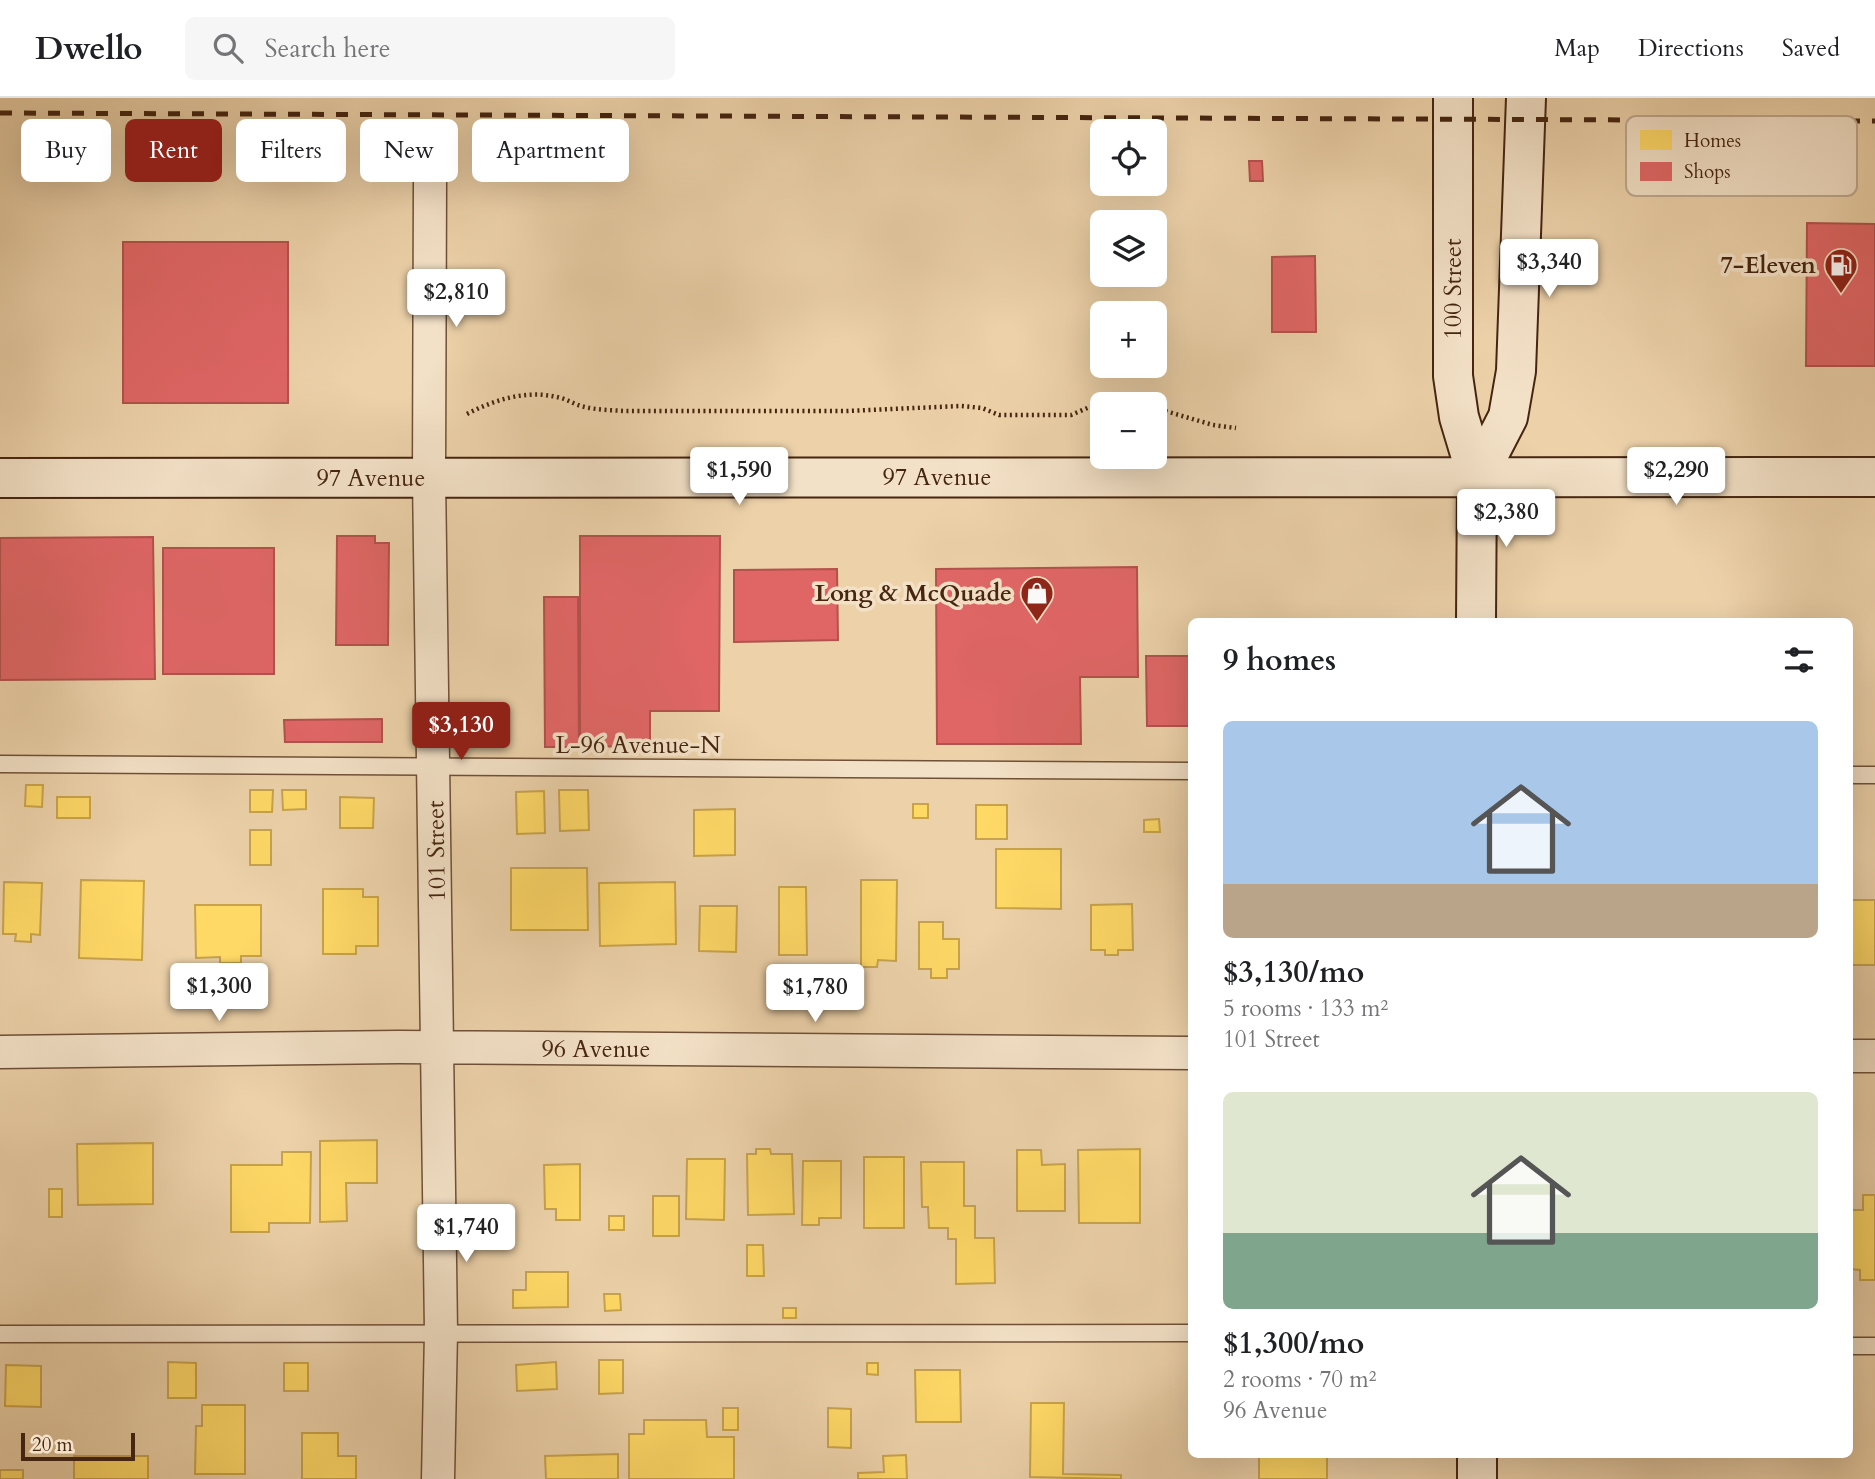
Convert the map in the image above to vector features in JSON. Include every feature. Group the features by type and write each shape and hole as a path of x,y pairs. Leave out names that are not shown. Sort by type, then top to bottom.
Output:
{"street":[{"name":"100 Street","path":"1453,98 1453,376 1459,417 1477,477 1476,618"},
{"name":"100 Street","path":"1477,477 1508,416 1516,371 1526,98"},
{"name":"101 Street","path":"430,182 429,477 440,1332 438,1479"},
{"name":"97 Avenue","path":"0,478 1875,477"},
{"name":"96 Avenue","path":"0,1052 438,1048 1188,1053"},
{"path":"1853,1056 1875,1056"},
{"path":"1477,1458 1477,1479"}],"lane":[{"name":"L-96 Avenue-N","path":"0,764 1188,771"},
{"path":"1853,775 1875,775"},
{"path":"0,1334 1188,1333"},
{"path":"1853,1346 1875,1346"}],"path":[{"path":"467,414 508,397 538,395 561,398 580,406 624,411 846,411 961,406 982,408 999,415 1071,415 1090,407"},
{"path":"1167,412 1213,425 1236,428"}],"building: Homes":[{"path":"26,785 43,785 42,807 25,806"},
{"path":"250,790 273,790 272,812 250,812"},
{"path":"282,790 306,790 306,809 283,810"},
{"path":"559,790 588,790 589,830 560,831"},
{"path":"544,791 545,833 517,834 516,792"},
{"path":"57,797 90,797 90,818 57,818"},
{"path":"340,797 374,798 373,828 340,828"},
{"path":"913,804 928,804 928,818 913,818"},
{"path":"976,805 1007,805 1007,839 976,839"},
{"path":"735,809 735,855 694,856 694,810"},
{"path":"1159,819 1160,832 1144,832 1144,820"},
{"path":"250,830 271,830 271,865 250,865"},
{"path":"996,849 1061,849 1061,909 996,908"},
{"path":"511,868 587,868 588,930 511,930"},
{"path":"81,880 144,881 142,960 79,958"},
{"path":"861,880 897,880 896,961 878,960 877,967 861,967"},
{"path":"4,882 42,883 40,935 31,934 31,942 15,941 16,934 3,934"},
{"path":"675,882 676,944 600,946 599,883"},
{"path":"779,887 806,887 807,955 779,955"},
{"path":"323,889 363,889 363,897 378,897 378,946 356,946 356,954 323,954"},
{"path":"1853,900 1875,900 1875,965 1853,965"},
{"path":"1132,904 1133,950 1118,950 1118,955 1105,955 1105,950 1091,950 1091,905"},
{"path":"195,905 261,905 261,956 241,956 241,963 220,963 220,957 196,958"},
{"path":"700,906 737,906 736,952 699,951"},
{"path":"919,922 943,922 943,939 959,939 959,969 947,969 947,978 931,978 931,969 919,969"},
{"path":"377,1140 377,1183 346,1183 347,1221 320,1222 320,1141"},
{"path":"153,1143 153,1204 78,1205 77,1144"},
{"path":"756,1149 770,1149 771,1154 792,1154 794,1214 748,1215 747,1154 756,1154"},
{"path":"1140,1149 1140,1223 1079,1223 1078,1150"},
{"path":"1017,1150 1041,1150 1042,1165 1065,1164 1065,1211 1017,1211"},
{"path":"282,1152 311,1152 310,1223 269,1223 269,1232 231,1232 231,1165 282,1165"},
{"path":"864,1157 904,1157 904,1228 864,1228"},
{"path":"687,1159 725,1159 724,1220 686,1219"},
{"path":"803,1161 841,1161 841,1218 819,1218 819,1225 802,1225"},
{"path":"921,1162 964,1162 964,1206 975,1206 975,1238 994,1238 995,1283 956,1284 956,1239 948,1239 948,1228 929,1228 928,1207 922,1207"},
{"path":"580,1164 580,1220 556,1220 556,1209 545,1209 544,1165"},
{"path":"49,1189 62,1189 62,1217 49,1217"},
{"path":"1863,1195 1875,1195 1875,1280 1860,1280 1860,1270 1853,1269 1853,1210 1863,1210"},
{"path":"653,1196 679,1196 679,1236 653,1236"},
{"path":"609,1216 624,1216 624,1230 609,1230"},
{"path":"747,1245 763,1245 764,1276 747,1276"},
{"path":"526,1272 568,1272 568,1307 513,1308 513,1290 526,1290"},
{"path":"604,1294 620,1294 621,1310 605,1311"},
{"path":"783,1308 796,1308 796,1318 783,1318"},
{"path":"599,1360 623,1360 623,1393 599,1394"},
{"path":"168,1362 196,1363 196,1398 168,1398"},
{"path":"556,1362 557,1389 517,1391 516,1365"},
{"path":"284,1363 308,1363 308,1391 284,1391"},
{"path":"867,1363 878,1363 878,1375 867,1374"},
{"path":"6,1365 41,1366 41,1407 5,1406"},
{"path":"915,1370 960,1370 961,1422 916,1422"},
{"path":"1031,1403 1064,1403 1063,1474 1121,1475 1121,1479 1030,1477"},
{"path":"202,1405 245,1405 245,1474 195,1474 196,1426 202,1426"},
{"path":"723,1408 738,1408 738,1430 723,1430"},
{"path":"828,1408 851,1409 851,1448 828,1447"},
{"path":"644,1420 706,1420 707,1437 734,1437 734,1479 629,1479 629,1434 644,1434"},
{"path":"302,1433 338,1433 338,1456 356,1456 356,1479 302,1479"},
{"path":"618,1454 618,1479 546,1479 545,1456"},
{"path":"906,1455 907,1479 858,1479 858,1473 884,1472 883,1456"},
{"path":"74,1456 148,1456 148,1479 74,1479"},
{"path":"1259,1458 1327,1458 1327,1479 1259,1479"},
{"path":"0,1470 23,1470 23,1479 0,1479"}],"building: Shops":[{"path":"1249,161 1262,161 1263,181 1250,181"},
{"name":"7-Eleven","path":"1807,223 1875,224 1875,366 1806,366"},
{"path":"123,242 288,242 288,403 123,403"},
{"path":"1315,256 1316,332 1272,332 1272,257"},
{"path":"337,536 375,536 375,543 389,543 388,645 336,645"},
{"path":"580,536 720,536 719,711 650,711 650,747 580,746"},
{"path":"153,537 155,679 0,680 0,538"},
{"path":"163,548 274,548 274,674 163,674"},
{"name":"Long & McQuade","path":"1137,567 1138,677 1080,677 1081,744 937,744 936,569"},
{"path":"837,569 838,640 734,642 734,570"},
{"path":"544,597 578,597 579,747 545,747"},
{"path":"1146,656 1188,656 1188,726 1147,726"},
{"path":"382,719 382,742 285,742 284,720"}],"railway":[{"path":"0,113 1626,120"},
{"path":"1857,121 1875,121"}],"place":[{"name":"7-Eleven","path":"1841,295"},
{"name":"Long & McQuade","path":"1037,623"}]}
